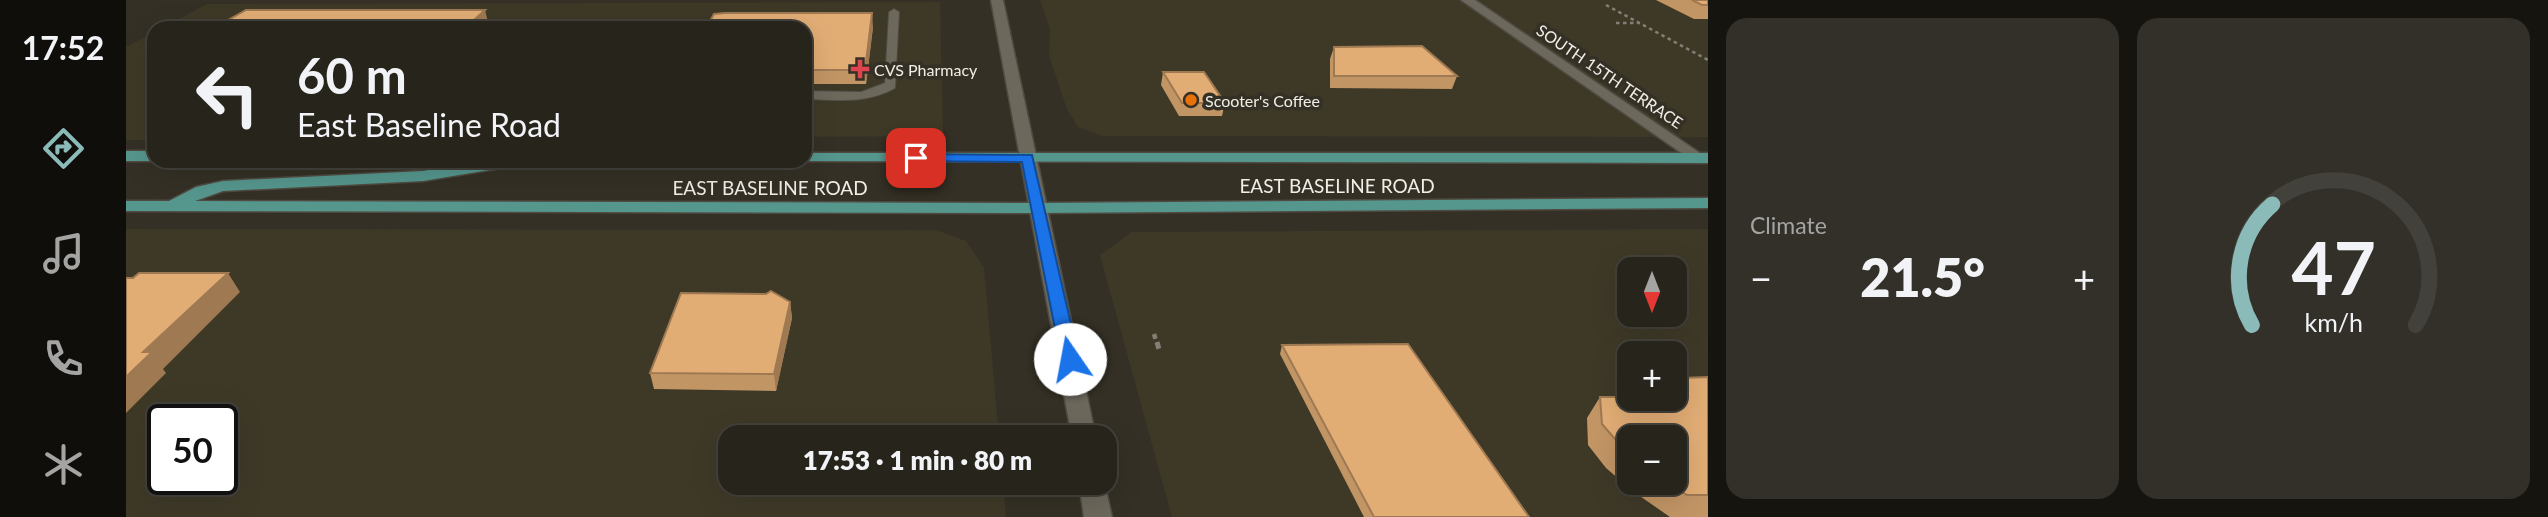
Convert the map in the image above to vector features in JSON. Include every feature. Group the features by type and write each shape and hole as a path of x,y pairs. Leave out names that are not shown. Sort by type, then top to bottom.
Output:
{"main road":[{"path":"997,0 1081,425"},
{"name":"SOUTH 15TH TERRACE","path":"1467,0 1705,160"},
{"path":"126,156 147,156"},
{"name":"EAST BASELINE ROAD","path":"812,158 1705,160"},
{"path":"172,206 195,194 223,186 423,176 471,168"},
{"name":"EAST BASELINE ROAD","path":"126,206 1038,208 1708,203"},
{"path":"1094,495 1098,517"}],"lane":[{"path":"812,95 867,95 882,93 891,85 894,12"}],"path":[{"path":"1606,5 1708,60"},
{"path":"1616,23 1641,23"},
{"path":"1154,334 1160,353"}],"shaded area":[{"path":"1040,0 1708,0 1708,137 1102,136 1078,127 1067,109 1049,56 1050,28"},
{"path":"940,2 943,136 812,137 812,21 175,21 207,4"},
{"path":"147,36 147,140 126,140 126,47"},
{"path":"126,229 936,230 966,241 984,268 998,425 718,425 718,495 1004,495 1006,517 126,517"},
{"path":"1708,229 1708,517 1172,517 1100,255 1132,232"}],"building":[{"path":"1692,0 1708,0 1708,5 1702,5"},
{"path":"246,10 485,10 473,21 226,21"},
{"path":"872,13 865,70 812,70 812,21 710,21 714,14"},
{"path":"1422,46 1457,76 1334,76 1334,47"},
{"path":"1163,72 1204,72 1225,103 1182,103"},
{"path":"139,273 228,273 143,352 152,352 126,377 126,278 133,278"},
{"path":"771,291 790,302 774,374 650,373 681,293 766,294"},
{"path":"1408,344 1529,517 1374,517 1282,345"},
{"path":"1708,377 1708,495 1687,495 1687,425 1617,425 1617,441 1602,424 1600,397 1617,397 1617,411 1687,411 1687,378"}],"place":[{"name":"CVS Pharmacy","path":"860,69"},
{"name":"Scooter's Coffee","path":"1191,100"}],"route":[{"path":"916,158 1028,158 1070,359"}]}
